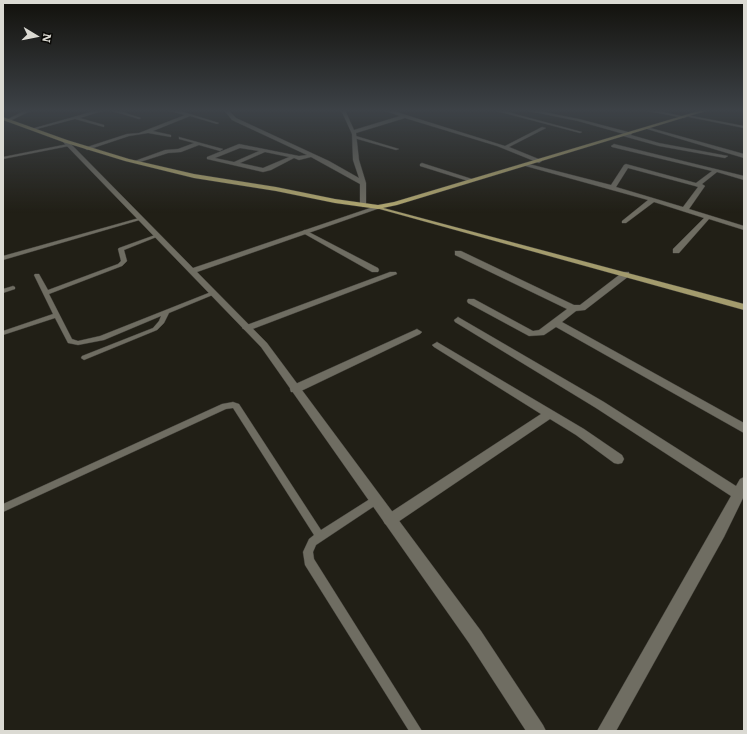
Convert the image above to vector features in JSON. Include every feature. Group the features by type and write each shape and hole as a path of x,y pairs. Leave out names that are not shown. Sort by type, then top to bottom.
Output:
{"highway":[{"path":"71,144 135,162 194,176 378,207 395,204 470,180 594,144"}],"main road":[{"path":"378,207 744,307"}],"street":[{"path":"67,144 264,345 475,637 537,731"},
{"path":"87,148 99,144"},
{"path":"135,162 167,151 179,151 196,144"},
{"path":"203,144 220,149"},
{"path":"289,144 327,162 363,183"},
{"path":"355,144 356,160 363,183 363,205"},
{"path":"497,144 539,161"},
{"path":"506,147 511,144"},
{"path":"661,144 725,156"},
{"path":"704,144 744,156"},
{"path":"294,156 269,169 263,170 209,158 239,146 265,150 304,158 312,155"},
{"path":"614,146 744,178"},
{"path":"234,164 265,150"},
{"path":"422,165 470,180"},
{"path":"525,165 613,187 743,227"},
{"path":"613,187 626,166 702,186 685,209"},
{"path":"697,185 715,170"},
{"path":"624,222 654,200"},
{"path":"191,271 378,207"},
{"path":"676,252 708,217"},
{"path":"306,232 374,270"},
{"path":"458,253 574,308 582,308 626,274"},
{"path":"247,328 393,274"},
{"path":"471,301 532,334 541,333 574,308"},
{"path":"458,320 741,488 719,532 606,731"},
{"path":"557,322 560,326 744,428"},
{"path":"295,389 417,332"},
{"path":"437,345 580,432 618,459"},
{"path":"390,520 549,414"}],"lane":[{"path":"3,158 61,144"},
{"path":"382,144 397,149"},
{"path":"3,258 141,219"},
{"path":"46,293 120,266 124,261 121,249 157,236"},
{"path":"37,275 70,341 78,343 102,338 213,293"},
{"path":"3,291 13,288"},
{"path":"84,358 155,329 162,322 166,312"},
{"path":"3,333 57,315"},
{"path":"3,508 225,406 233,405 236,406 320,537"},
{"path":"376,500 312,542 308,552 309,560 416,731"}]}
